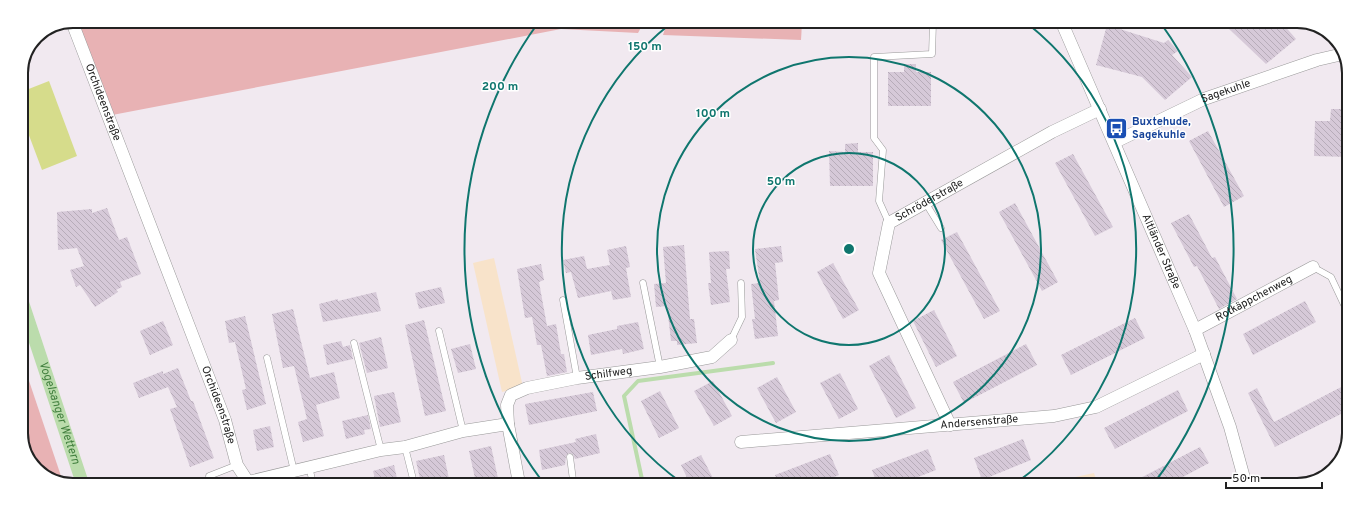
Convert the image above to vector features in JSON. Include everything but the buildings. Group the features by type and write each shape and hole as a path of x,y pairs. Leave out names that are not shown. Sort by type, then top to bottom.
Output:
{"street":[{"name":"Orchideenstraße","path":"74,28 225,420 237,465 245,478"},
{"name":"Altländer Straße","path":"1064,28 1115,142 1195,330 1230,427 1244,478"},
{"name":"Sagekuhle","path":"1115,142 1204,99 1317,60 1339,55"},
{"name":"Schröderstraße","path":"950,425 879,273 889,223 1052,132 1100,108"},
{"name":"Rotkäppchenweg","path":"1195,330 1313,267"},
{"name":"Schilfweg","path":"508,424 507,405 511,395 527,388 577,378 660,367 712,357 732,340"},
{"name":"Andersenstraße","path":"742,442 1054,416 1096,407 1204,354"},
{"name":"Orchideenstraße","path":"265,478 381,450 405,447 464,431 508,424"},
{"path":"508,424 518,478"}],"lane":[{"path":"889,223 879,202 883,150 874,138 874,57 932,54 933,28"},
{"path":"925,202 940,228"},
{"path":"1313,267 1331,277 1342,300"},
{"path":"732,340 742,317 741,282"},
{"path":"643,283 660,367"},
{"path":"563,300 577,378"},
{"path":"438,331 464,431"},
{"path":"354,343 381,450"},
{"path":"267,358 294,471"},
{"path":"405,447 413,478"},
{"path":"570,457 573,478"},
{"path":"209,478 208,476 237,465"},
{"path":"309,467 312,478"}],"shaded area":[{"path":"80,28 641,28 638,33 561,29 107,116"},
{"path":"665,28 802,28 801,40 663,35"},
{"path":"494,258 523,387 502,392 473,263"},
{"path":"28,378 61,476 41,465 31,450 28,436"},
{"path":"1094,473 1096,478 1071,478"}],"green space":[{"path":"49,81 77,156 42,170 28,133 28,89"}],"waterway":[{"name":"Vogelsanger Wettern","path":"28,319 81,478"},
{"path":"642,478 624,396 638,381 773,363"}],"place":[{"name":"Buxtehude, Sagekuhle","path":"1117,128"}]}
